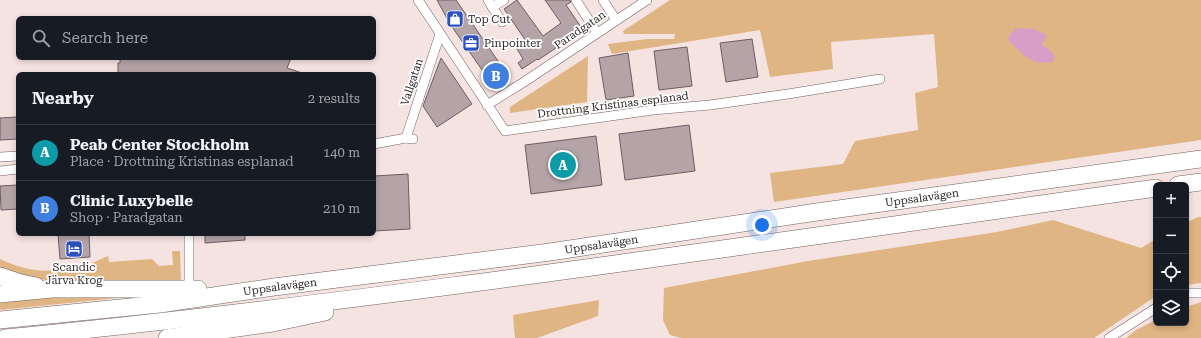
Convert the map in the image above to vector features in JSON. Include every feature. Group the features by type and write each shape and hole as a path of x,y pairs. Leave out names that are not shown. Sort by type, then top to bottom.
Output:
{"highway":[{"name":"Uppsalavägen","path":"0,320 160,304 274,287 550,252 817,212 1201,159"},
{"path":"1189,184 1201,182"},
{"name":"Uppsalavägen","path":"4,338 116,327 440,288 1153,188"},
{"path":"0,276 21,283 52,289"},
{"path":"0,294 52,289 173,290 274,287"},
{"path":"167,338 273,322 440,288"}],"street":[{"name":"Drottning Kristinas esplanad","path":"418,0 505,131 653,110 710,105 880,79"},
{"path":"502,22 490,4 504,0"},
{"path":"576,0 597,33"},
{"path":"603,0 616,20"},
{"name":"Paradgatan","path":"487,105 647,0"},
{"name":"Vallgatan","path":"376,144 409,139 440,34"},
{"path":"0,157 16,156"},
{"path":"0,171 16,169"},
{"path":"189,236 189,280"},
{"path":"1189,293 1201,293"},
{"path":"1109,338 1153,310"}],"shaded area":[{"path":"670,0 1201,0 1201,140 774,202 770,173 843,164 855,141 918,130 915,93 938,87 934,34 831,42 833,69 770,77 760,30 612,54 608,44 647,39 674,39 675,34 624,34 623,31"},
{"path":"1016,28 1034,29 1047,35 1043,42 1043,46 1050,50 1055,57 1052,62 1044,63 1032,60 1017,49 1007,39"},
{"path":"588,56 587,102 510,113 510,107"},
{"path":"1201,217 1201,283 1189,285 1189,254 1189,222"},
{"path":"1053,220 1141,248 1153,241 1153,298 1094,338 681,338 670,335 663,320 664,288 808,261 997,232"},
{"path":"172,251 180,251 181,282 46,280 26,277 0,270 0,259 13,265 41,271 56,270 65,264 66,267 90,265 91,267 92,263 108,256 109,262 152,259 159,266 173,265"},
{"path":"117,296 117,298 0,310 0,301"},
{"path":"599,300 598,316 537,338 515,338 513,315"},
{"path":"1201,302 1201,338 1126,338 1136,330 1153,322 1153,326 1189,326 1189,306"}],"building":[{"path":"437,0 456,0 509,77 494,87 450,24"},
{"path":"517,0 543,36 561,23 545,0 570,0 571,2 566,5 583,30 522,69 518,63 523,59 516,47 526,41 504,9"},
{"path":"752,39 758,77 726,82 720,43"},
{"path":"687,47 692,86 659,90 654,51"},
{"path":"628,53 634,96 606,100 599,58"},
{"path":"441,58 472,104 437,127 423,106"},
{"path":"120,60 290,60 287,68 299,72 118,72 118,63 120,63"},
{"path":"16,117 16,139 0,140 0,118"},
{"path":"689,125 695,171 625,180 619,134"},
{"path":"596,136 602,185 531,194 525,145"},
{"path":"408,174 410,229 376,231 376,176"},
{"path":"16,185 16,209 1,210 0,186"},
{"name":"Scandic Järva Krog","path":"58,236 89,236 90,257 60,259"},
{"path":"205,236 245,236 245,240 205,243"}],"place":[{"name":"Top Cut","path":"455,19"},
{"name":"Pinpointer","path":"471,43"},
{"name":"Clinic Luxybelle","path":"496,76"},
{"name":"Peab Center Stockholm","path":"563,165"},
{"name":"Scandic Järva Krog","path":"74,249"}]}
